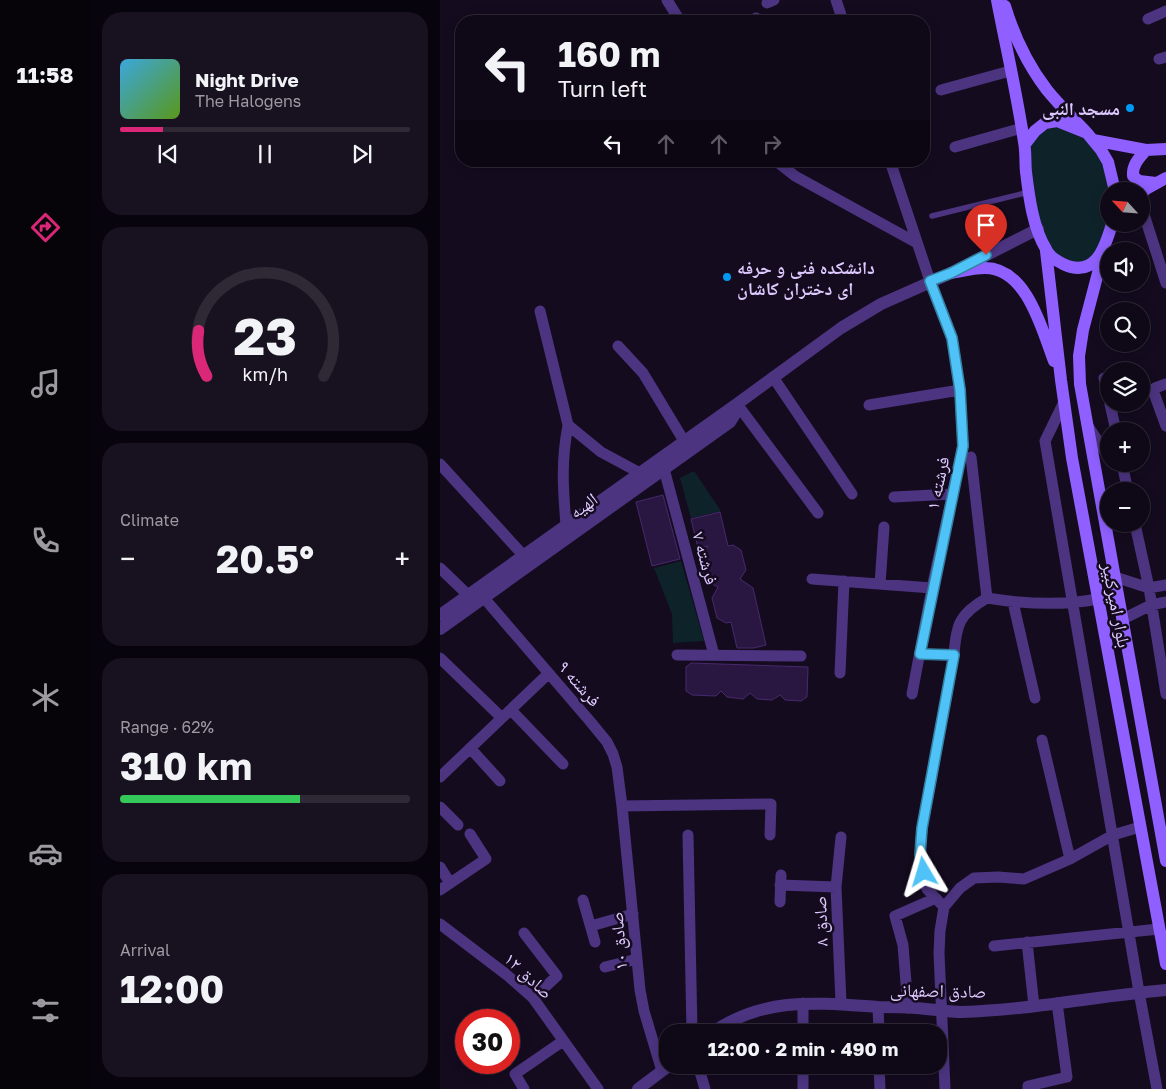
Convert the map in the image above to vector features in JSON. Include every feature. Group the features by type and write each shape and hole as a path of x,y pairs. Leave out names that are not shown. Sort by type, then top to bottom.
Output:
{"main road":[{"name":"بلوار امیرکبیر","path":"997,0 1022,128 1026,172 1038,229 1046,251 1072,458 1166,964"},
{"path":"1003,0 1010,22 1032,67 1048,90 1101,150 1108,162 1113,182"},
{"path":"1024,144 1045,123 1057,121 1090,136 1146,150 1166,149"},
{"path":"1146,150 1136,162 1133,176 1139,181 1161,180"},
{"path":"1150,187 1161,180"},
{"path":"1046,251 1057,261 1068,266 1079,267 1094,263 1100,254"},
{"name":"بلوار امیرکبیر","path":"1100,266 1083,330 1079,356 1080,384 1123,620 1162,810 1166,861"},
{"path":"951,273 986,268 1007,274 1019,284 1029,300 1043,331 1061,380"}],"street":[{"path":"667,0 676,15"},
{"path":"836,0 841,15"},
{"path":"1148,19 1166,11"},
{"path":"942,90 1010,71"},
{"path":"955,147 1022,128"},
{"path":"784,167 795,176 917,243"},
{"name":"فرشته ۱","path":"892,167 930,281 952,338 960,390 963,446 932,588 912,694"},
{"name":"الهیه","path":"440,629 484,598 566,525 862,315 881,304 951,273 1038,229"},
{"path":"1149,232 1166,284"},
{"path":"540,311 568,425 563,449 562,473 566,525"},
{"path":"618,346 643,373 684,441"},
{"path":"773,377 852,494"},
{"path":"1166,384 1155,388 1154,393 1166,426"},
{"path":"869,405 960,390"},
{"path":"1064,402 1045,441 1157,1089"},
{"path":"737,404 818,513"},
{"name":"الهیه","path":"440,615 523,556 539,551 664,469 730,422 735,414 737,404"},
{"path":"568,425 601,452 640,472"},
{"path":"1087,425 1100,444"},
{"path":"971,457 987,598"},
{"path":"440,464 523,556"},
{"name":"فرشته ۷","path":"664,469 714,655"},
{"path":"894,497 952,494"},
{"path":"880,584 884,526"},
{"path":"1137,532 1163,659 1166,694"},
{"path":"440,568 468,595"},
{"path":"1115,577 1149,588 1166,585"},
{"path":"812,579 932,588"},
{"path":"840,673 844,581"},
{"name":"فرشته ۹","path":"484,598 606,742 613,754 617,767 622,806"},
{"path":"944,907 927,889 920,855 922,828 954,655 956,629 964,616 975,605 987,598 1014,602 1073,604 1098,599"},
{"path":"1014,602 1035,698"},
{"path":"1123,620 1151,605 1166,602"},
{"path":"677,654 801,656"},
{"path":"920,654 954,655"},
{"path":"440,658 502,718"},
{"path":"443,769 470,748 548,674"},
{"path":"510,710 563,764"},
{"path":"1042,740 1070,859"},
{"path":"470,748 500,781"},
{"path":"622,806 771,804 770,835"},
{"name":"صادق ۱۰","path":"622,806 644,1012 659,1050"},
{"path":"440,807 458,825"},
{"path":"945,1089 939,953 944,907 960,888 974,878 998,877 1024,880 1070,859 1113,835 1140,827"},
{"path":"440,890 486,859 470,834"},
{"path":"688,835 692,1024"},
{"name":"صادق ۸","path":"841,837 836,887 841,1003"},
{"path":"440,867 450,884"},
{"path":"780,902 781,880 836,887"},
{"path":"908,1008 903,946 895,916 936,898"},
{"path":"583,900 595,942"},
{"path":"591,926 633,914"},
{"name":"صادق ۱۲","path":"440,924 507,975 533,998 598,1089"},
{"path":"994,946 1159,929"},
{"path":"524,933 557,976 533,998"},
{"path":"1027,942 1034,1006"},
{"path":"605,967 637,959"},
{"name":"صادق اصفهانی","path":"727,1024 748,1014 771,1007 803,1003 841,1003 962,1012 1034,1006 1166,990"},
{"path":"803,1003 803,1024"},
{"path":"1028,1089 1028,1086 1067,1077 1057,1003"},
{"path":"878,1007 879,1024"},
{"path":"524,1089 516,1074 563,1041"},
{"path":"638,1089 659,1073"},
{"path":"701,1074 705,1089"},
{"path":"803,1074 803,1089"},
{"path":"880,1074 880,1089"}],"lane":[{"path":"932,216 1030,192"}],"shaded area":[{"path":"1046,124 1065,124 1099,150 1107,182 1100,182 1100,232 1107,232 1103,242 1100,242 1100,251 1087,265 1058,259 1039,229 1026,145"},
{"path":"694,471 721,511 691,518 680,478"},
{"path":"681,561 704,641 673,643 672,614 654,568"}],"building":[{"path":"663,495 680,559 652,566 636,502"},
{"path":"720,512 728,546 733,545 741,550 746,570 740,579 753,588 766,645 754,648 737,648 731,622 726,623 717,618 712,598 718,587 706,581 700,560 708,546 698,548 691,519"},
{"path":"691,663 808,667 807,697 801,701 785,700 780,695 772,700 757,699 750,693 743,699 727,697 721,691 716,696 692,695 686,691 686,667"}],"place":[{"name":"مسجد النبی","path":"1130,108"},
{"name":"دانشکده فنی و حرفه ای دختران کاشان","path":"727,277"}],"route":[{"path":"924,872 920,855 922,828 954,655 920,654 932,588 963,446 960,390 952,338 930,281 951,273 986,255"}]}
